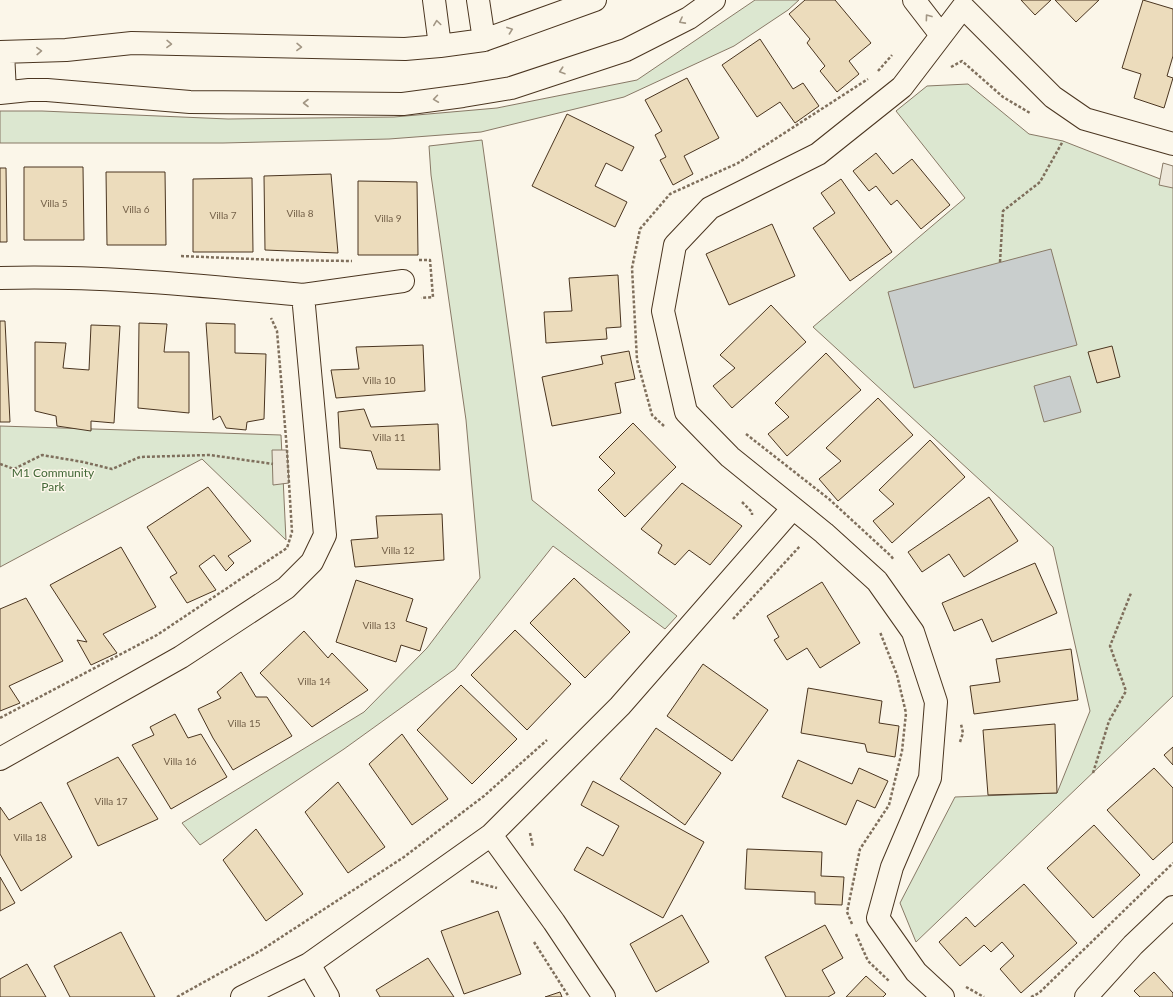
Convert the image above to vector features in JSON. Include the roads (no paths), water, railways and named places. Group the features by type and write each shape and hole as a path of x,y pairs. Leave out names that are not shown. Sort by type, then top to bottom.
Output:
{"street":[{"path":"434,0 440,46"},
{"path":"478,0 484,40"},
{"path":"595,0 484,40 440,46 405,49 132,43 66,50 1,52 3,92 47,90 190,102 403,104 511,88 626,50 689,18 714,0"},
{"path":"914,0 941,35"},
{"path":"943,997 916,972 878,918 892,867 930,778 936,702 913,632 878,581 824,533 730,457 686,412 663,311 675,245 710,208 818,154 902,87 928,55 959,4 1053,98 1085,119 1173,144"},
{"path":"0,278 24,277 148,281 303,295 403,281"},
{"path":"0,759 181,657 286,588 312,562 324,535 303,295"},
{"path":"242,997 309,964 491,835 620,706 793,508"},
{"path":"491,835 554,922 604,997"},
{"path":"1086,997 1133,945 1173,907"},
{"path":"309,964 328,997"}],"park label":[{"name":"M1 Community Park","path":"53,480"}]}
